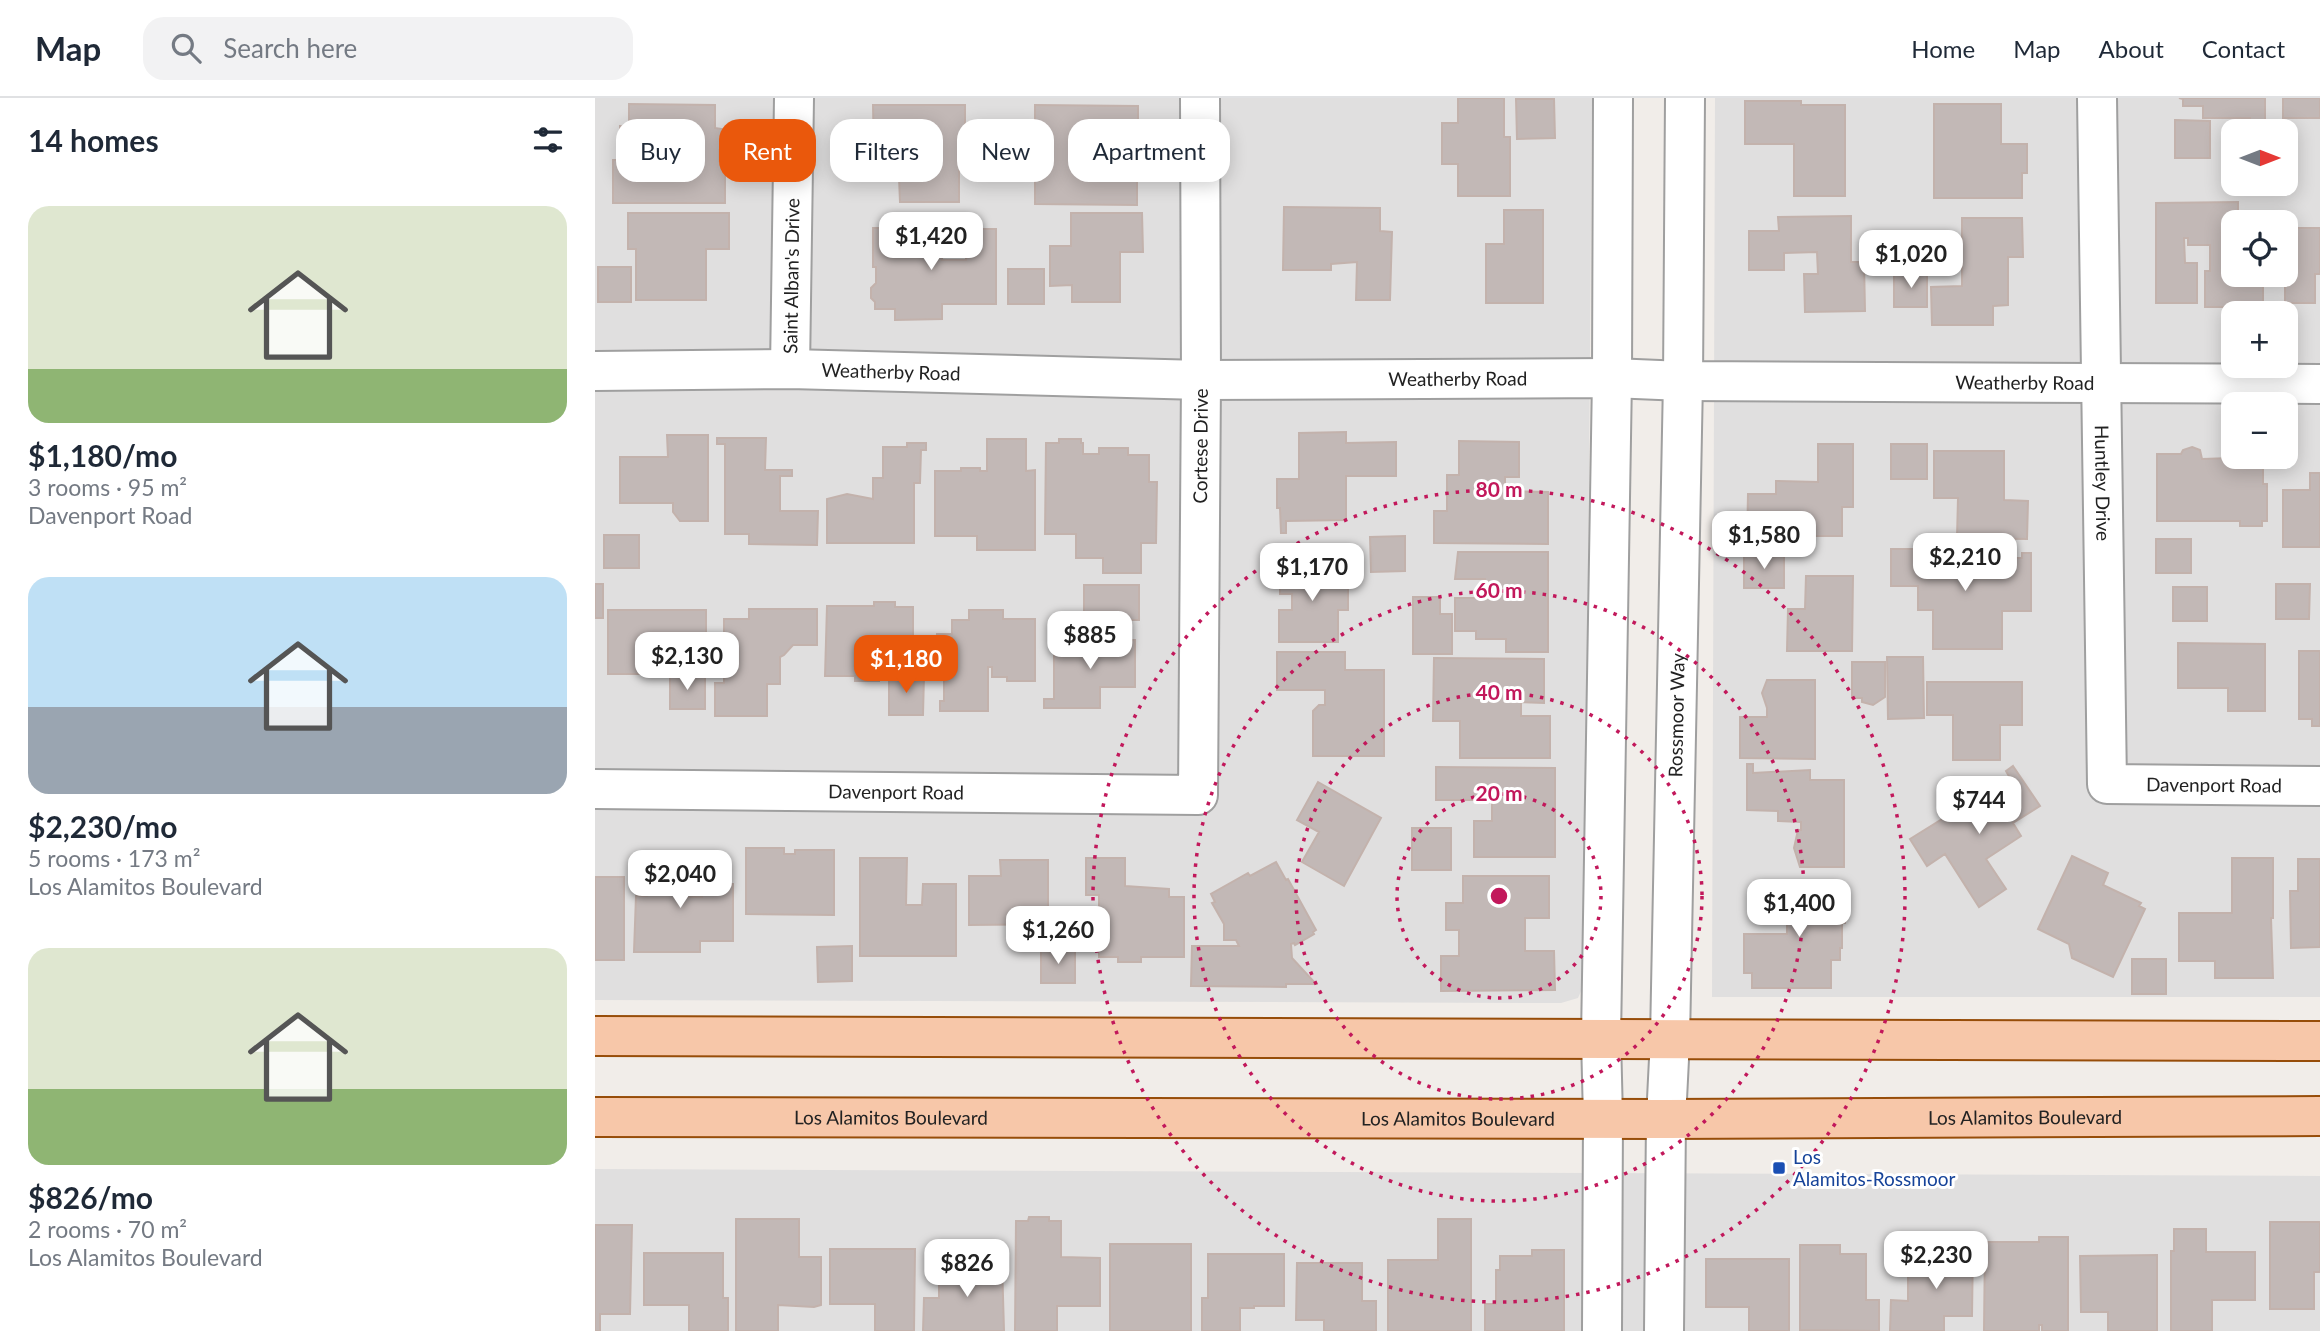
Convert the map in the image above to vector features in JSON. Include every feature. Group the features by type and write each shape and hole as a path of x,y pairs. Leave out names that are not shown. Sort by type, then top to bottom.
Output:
{"main road":[{"path":"595,1036 2320,1041"},
{"name":"Los Alamitos Boulevard","path":"595,1117 1666,1119 2320,1116"}],"street":[{"name":"Saint Alban's Drive","path":"790,369 793,98"},
{"name":"Cortese Drive","path":"1198,795 1200,98"},
{"path":"1602,1331 1601,1038 1612,378 1613,98"},
{"name":"Rossmoor Way","path":"1664,1331 1666,1119 1670,1039 1683,381 1685,98"},
{"name":"Huntley Drive","path":"2097,98 2107,784"},
{"name":"Weatherby Road","path":"595,371 790,369 1201,380 1612,378 1683,381 2320,384"},
{"name":"Davenport Road","path":"2107,784 2320,786"},
{"name":"Davenport Road","path":"595,789 1198,795"}],"shaded area":[{"path":"595,98 1592,98 1585,982 1578,998 1561,1003 595,1000"},
{"path":"1715,98 2320,98 2320,997 1712,997"},
{"path":"595,1169 2320,1176 2320,1331 595,1331"}],"building":[{"path":"1458,98 1504,98 1504,137 1510,137 1510,196 1458,196 1458,164 1442,164 1442,123 1458,123"},
{"path":"2179,98 2265,98 2265,119 2203,118 2203,106 2183,106 2183,99"},
{"path":"2283,98 2320,98 2320,118 2283,118"},
{"path":"1516,99 1554,99 1555,138 1517,139"},
{"path":"1745,101 1801,101 1801,105 1845,105 1845,196 1794,196 1794,144 1745,144"},
{"path":"629,104 715,105 715,128 719,129 719,182 725,182 725,203 613,203 613,160 616,160 616,182 705,182 705,119 629,119"},
{"path":"1934,104 2001,104 2001,144 2027,144 2027,173 2022,173 2022,198 1934,198"},
{"path":"873,105 965,105 965,119 957,119 959,202 900,202 899,182 943,182 943,119 873,119"},
{"path":"1035,105 1138,106 1138,119 1068,119 1068,182 1137,182 1137,205 1035,204 1035,182 1054,182 1054,119 1035,119"},
{"path":"2175,120 2210,121 2210,158 2175,158"},
{"path":"2238,202 2238,210 2221,210 2221,287 2263,287 2263,301 2221,301 2221,307 2205,307 2205,271 2210,271 2210,245 2188,245 2188,238 2184,238 2185,263 2197,263 2197,303 2156,303 2156,203"},
{"path":"1284,207 1380,208 1380,231 1392,232 1390,300 1356,300 1357,262 1331,264 1331,270 1283,270"},
{"path":"1504,210 1543,210 1543,303 1486,303 1486,244 1504,244"},
{"path":"628,213 729,213 729,249 706,249 706,300 636,300 636,249 628,249"},
{"path":"1071,213 1142,213 1143,252 1120,252 1120,302 1072,302 1072,285 1050,286 1050,246 1071,246"},
{"path":"1851,216 1851,262 1864,262 1865,311 1805,312 1804,274 1818,274 1817,252 1784,253 1784,270 1749,270 1749,231 1779,231 1778,217"},
{"path":"1962,218 2022,218 2023,257 2008,257 2008,305 1993,306 1993,325 1932,325 1931,287 1962,286"},
{"path":"873,228 942,228 942,260 966,260 966,229 996,229 996,304 942,304 942,319 895,320 895,309 875,309 875,302 871,298 871,288 876,283 876,267 873,267"},
{"path":"2298,228 2320,228 2320,274 2315,274 2315,303 2285,301 2285,287 2298,287"},
{"path":"598,267 631,267 631,302 598,302"},
{"path":"1008,269 1044,269 1044,304 1008,304"},
{"path":"1894,272 1927,272 1927,307 1894,307"},
{"path":"1346,432 1346,443 1396,442 1396,476 1346,476 1346,520 1286,521 1286,533 1281,533 1280,508 1277,508 1277,479 1299,479 1299,433"},
{"path":"667,435 708,435 708,521 680,521 673,512 673,503 620,503 620,457 668,457"},
{"path":"717,438 766,438 765,470 792,470 792,476 780,476 780,511 818,511 817,545 749,544 749,534 725,534 725,444 717,444"},
{"path":"987,439 1026,439 1026,471 1035,470 1035,550 977,550 977,536 935,536 935,471 980,468 980,471 987,471"},
{"path":"1059,439 1081,439 1083,454 1099,454 1099,448 1128,448 1128,455 1149,455 1149,482 1157,482 1156,543 1141,543 1141,573 1103,573 1103,558 1076,558 1076,534 1045,534 1046,443 1059,443"},
{"path":"1459,441 1519,442 1519,477 1505,477 1505,491 1548,492 1548,544 1434,543 1434,511 1447,511 1447,475 1459,475"},
{"path":"907,443 926,443 926,450 921,450 920,483 914,483 914,543 827,543 827,499 847,494 873,499 873,478 883,478 883,447 907,447"},
{"path":"1818,444 1853,444 1853,507 1842,507 1842,536 1771,536 1771,545 1747,545 1748,494 1776,494 1776,481 1818,482"},
{"path":"1891,444 1927,444 1927,479 1891,479"},
{"path":"2192,447 2200,450 2202,459 2221,458 2221,469 2263,469 2263,484 2267,484 2267,521 2262,521 2262,526 2240,526 2240,521 2157,521 2157,454 2181,454 2183,450"},
{"path":"1934,451 2004,451 2004,500 2028,501 2027,539 1957,538 1958,498 1934,498"},
{"path":"2310,473 2320,473 2320,547 2283,547 2283,490 2310,490"},
{"path":"604,535 639,535 639,568 604,568"},
{"path":"1405,536 1405,571 1371,572 1370,537"},
{"path":"2156,539 2191,539 2191,573 2156,573"},
{"path":"1891,549 1923,549 1923,553 2004,553 2004,558 2022,558 2022,553 2031,553 2031,611 2002,611 2002,649 1933,649 1933,610 1918,610 1918,586 1891,586"},
{"path":"1458,552 1548,552 1548,652 1506,652 1506,639 1476,639 1476,631 1455,631 1455,598 1485,598 1485,579 1455,579"},
{"path":"1744,554 1784,554 1784,588 1744,588"},
{"path":"1280,559 1288,559 1288,566 1339,566 1339,579 1348,579 1348,610 1338,610 1338,642 1279,642 1279,610 1292,610 1292,594 1280,594"},
{"path":"1806,576 1853,576 1852,651 1787,651 1788,609 1805,609"},
{"path":"595,584 603,584 603,618 595,618"},
{"path":"2276,584 2310,584 2309,619 2276,619"},
{"path":"1084,585 1139,585 1139,620 1084,620"},
{"path":"2173,587 2207,587 2207,621 2173,621"},
{"path":"1413,597 1440,597 1440,614 1452,614 1452,654 1413,654"},
{"path":"874,602 895,602 895,607 913,607 913,656 888,656 888,662 879,662 879,681 855,681 855,676 825,676 827,606 874,606"},
{"path":"749,609 817,609 817,645 793,645 780,657 780,684 767,684 767,716 715,716 715,683 724,683 724,619 749,619"},
{"path":"608,610 706,610 706,665 647,661 647,674 608,674"},
{"path":"969,610 1003,610 1003,619 1035,619 1035,681 1007,681 1007,677 992,677 992,667 988,667 988,711 940,711 940,701 944,701 944,680 935,680 937,634 952,634 952,620 969,620"},
{"path":"1054,640 1135,640 1135,687 1100,687 1100,708 1044,708 1044,699 1054,699"},
{"path":"2178,643 2265,644 2265,711 2228,711 2228,688 2178,688"},
{"path":"2299,651 2320,651 2320,726 2312,726 2312,719 2299,719"},
{"path":"1277,652 1345,652 1345,670 1384,670 1384,756 1313,756 1313,711 1319,705 1325,705 1325,690 1277,690"},
{"path":"1887,657 1923,657 1924,718 1888,719"},
{"path":"1434,658 1544,659 1544,703 1521,702 1521,716 1550,716 1550,758 1460,758 1460,721 1433,721"},
{"path":"1852,662 1885,662 1885,697 1873,705 1862,702 1862,698 1852,698"},
{"path":"670,674 705,674 705,709 670,709"},
{"path":"889,675 924,675 923,715 889,715"},
{"path":"1767,680 1815,680 1815,759 1740,758 1740,717 1767,717 1762,693"},
{"path":"1927,682 2022,682 2022,725 2000,725 2000,760 1953,760 1953,715 1927,715"},
{"path":"1747,764 1753,764 1753,773 1810,770 1810,780 1844,780 1844,867 1800,867 1794,848 1801,822 1778,821 1778,811 1747,810"},
{"path":"2013,766 2040,806 2013,823 2021,836 1986,859 2006,889 1979,907 1945,854 1927,866 1910,839 2010,778 2006,771"},
{"path":"1436,767 1555,768 1555,857 1474,857 1474,821 1492,821 1492,800 1436,800"},
{"path":"1318,782 1381,818 1344,886 1302,862 1319,832 1297,820"},
{"path":"1412,828 1451,828 1451,870 1412,870"},
{"path":"746,848 784,848 784,854 795,854 795,850 834,850 834,915 746,914"},
{"path":"647,852 683,852 686,871 683,897 702,897 702,884 733,884 733,941 700,941 700,952 634,952 636,896 647,896"},
{"path":"2072,856 2108,873 2103,885 2141,903 2139,906 2145,909 2113,977 2072,958 2069,944 2038,929"},
{"path":"860,858 907,858 906,905 922,905 923,884 956,884 956,956 860,956"},
{"path":"1086,858 1125,858 1125,886 1169,889 1169,897 1184,897 1184,957 1141,957 1141,962 1118,962 1118,957 1099,957 1099,895 1086,895"},
{"path":"2232,858 2273,858 2273,978 2215,978 2215,961 2179,961 2179,913 2232,913"},
{"path":"2298,859 2320,859 2320,947 2291,948 2290,891 2298,891"},
{"path":"1000,860 1048,860 1048,924 969,925 969,876 1001,876"},
{"path":"1276,862 1316,930 1295,945 1291,944 1292,958 1316,984 1286,984 1286,987 1191,986 1192,946 1239,946 1236,940 1224,940 1224,924 1212,903 1215,902 1211,894 1248,873 1250,876"},
{"path":"1463,876 1549,876 1549,918 1525,918 1525,951 1554,951 1555,990 1441,991 1441,956 1459,956 1459,930 1446,930 1446,903 1463,903"},
{"path":"595,877 624,877 624,960 595,960"},
{"path":"1774,885 1845,885 1842,948 1840,960 1831,960 1831,988 1752,988 1752,973 1744,973 1744,934 1787,934 1787,924 1775,924"},
{"path":"852,946 852,981 818,982 817,947"},
{"path":"1075,948 1075,983 1041,983 1041,949"},
{"path":"2132,959 2166,959 2166,994 2132,994"},
{"path":"1029,1217 1049,1217 1049,1221 1061,1221 1061,1257 1100,1258 1100,1306 1057,1306 1057,1331 1015,1331 1016,1221 1028,1221"},
{"path":"736,1219 799,1219 799,1257 821,1257 821,1305 778,1305 778,1331 736,1331"},
{"path":"1438,1219 1471,1219 1471,1331 1388,1331 1388,1260 1438,1260"},
{"path":"2270,1222 2320,1222 2320,1272 2314,1272 2314,1309 2270,1309"},
{"path":"595,1225 632,1225 630,1314 600,1314 600,1331 595,1331"},
{"path":"2174,1229 2206,1229 2206,1252 2255,1252 2255,1300 2212,1300 2212,1331 2171,1331 2171,1251 2174,1251"},
{"path":"2039,1237 2068,1237 2068,1331 2042,1331 2042,1325 2039,1325 2039,1331 1984,1331 1985,1242 2039,1242"},
{"path":"1110,1244 1191,1244 1191,1331 1110,1331"},
{"path":"1800,1245 1840,1245 1840,1254 1866,1254 1866,1300 1879,1300 1879,1331 1800,1330"},
{"path":"1938,1245 1973,1245 1972,1316 1944,1316 1944,1331 1890,1331 1891,1300 1908,1301 1908,1258 1938,1258"},
{"path":"830,1249 915,1249 914,1331 875,1331 875,1304 830,1304"},
{"path":"1532,1250 1564,1250 1564,1331 1485,1331 1485,1304 1496,1304 1496,1270 1500,1270 1500,1256 1532,1256"},
{"path":"644,1253 723,1253 723,1298 728,1298 728,1331 689,1331 689,1305 644,1305"},
{"path":"1208,1254 1284,1254 1284,1306 1240,1308 1240,1331 1202,1331 1202,1298 1208,1298"},
{"path":"2157,1255 2157,1331 2108,1331 2108,1312 2081,1312 2080,1256"},
{"path":"1706,1259 1789,1259 1789,1331 1749,1331 1749,1307 1706,1307"},
{"path":"939,1262 1002,1262 1004,1331 923,1331 924,1298 939,1298"},
{"path":"1297,1263 1362,1263 1362,1301 1376,1301 1376,1331 1324,1331 1324,1320 1296,1320"}],"place":[{"name":"Los Alamitos-Rossmoor","path":"1779,1168"}]}
